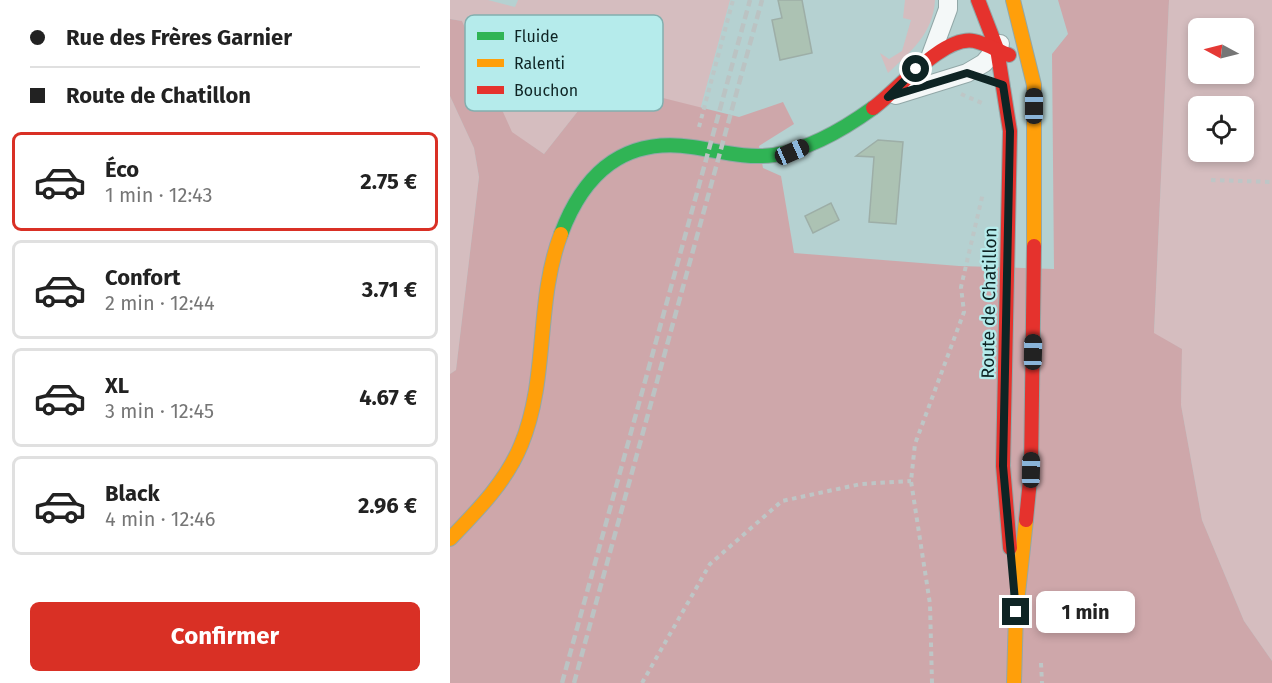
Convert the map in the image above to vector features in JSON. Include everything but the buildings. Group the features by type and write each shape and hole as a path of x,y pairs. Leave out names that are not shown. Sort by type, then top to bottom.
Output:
{"main road":[{"name":"Route de Chatillon","path":"978,0 997,49 1010,131 1003,466 1016,612"},
{"name":"Route de Chatillon","path":"1013,0 1020,20 1034,85 1031,470 1016,612 1014,683"},
{"path":"450,539 488,501 519,452 534,398 542,313 552,257 573,207 599,172 621,154 669,143 763,156 792,152 824,137 888,97 931,55 972,40 997,49 1030,66"}],"street":[{"path":"931,55 948,9 948,0"},
{"path":"888,97 967,73 984,63 1020,20"},
{"path":"967,73 1003,85"}],"path":[{"path":"700,122 733,0"},
{"path":"952,95 974,98 986,106"},
{"path":"1211,180 1272,182"},
{"path":"932,683 930,604 911,481 915,444 964,312 961,287 986,184"},
{"path":"642,683 710,564 782,501 861,484 911,481"}],"shaded area":[{"path":"450,0 488,0 515,7 518,0 730,0 700,110 663,98 663,15 465,15 465,28 462,21 450,19"},
{"path":"905,0 935,0 930,23 925,32 905,57 888,73 880,53 889,59 902,51 911,20 903,18"},
{"path":"1058,0 1169,0 1154,333 1182,349 1181,405 1202,520 1244,621 1272,661 1272,683 450,683 450,374 456,370 479,177 474,148 450,96 450,19 462,21 465,28 465,111 503,111 512,132 544,154 578,111 663,111 663,98 739,117 783,102 794,124 759,146 763,168 781,176 794,253 959,266 1054,269 1052,54 1068,34"},
{"path":"1169,0 1272,0 1272,661 1244,621 1202,520 1181,405 1182,349 1154,334"},
{"path":"450,96 474,148 479,177 456,370 450,374"},
{"path":"502,111 578,111 544,154 512,133"}],"railway":[{"path":"562,683 750,0"},
{"path":"574,683 762,0"}],"traffic: fast":[{"path":"561,234 570,212 595,177 610,164 627,154 668,145 743,155 774,155 801,148 826,137 873,108"}],"traffic: slow":[{"path":"1013,0 1034,85 1034,246"},
{"path":"450,539 499,484 521,445 530,419 535,393 548,286 561,234"},
{"path":"1014,683 1016,612 1026,520"}],"traffic: jam":[{"path":"978,0 997,49 1010,131 1003,466 1010,548"},
{"path":"873,108 935,55 962,41 983,43 1009,55"},
{"path":"1026,520 1031,470 1034,246"}],"route":[{"path":"916,69 888,97 967,73 1003,85 1010,131 1003,466 1016,612"}]}
